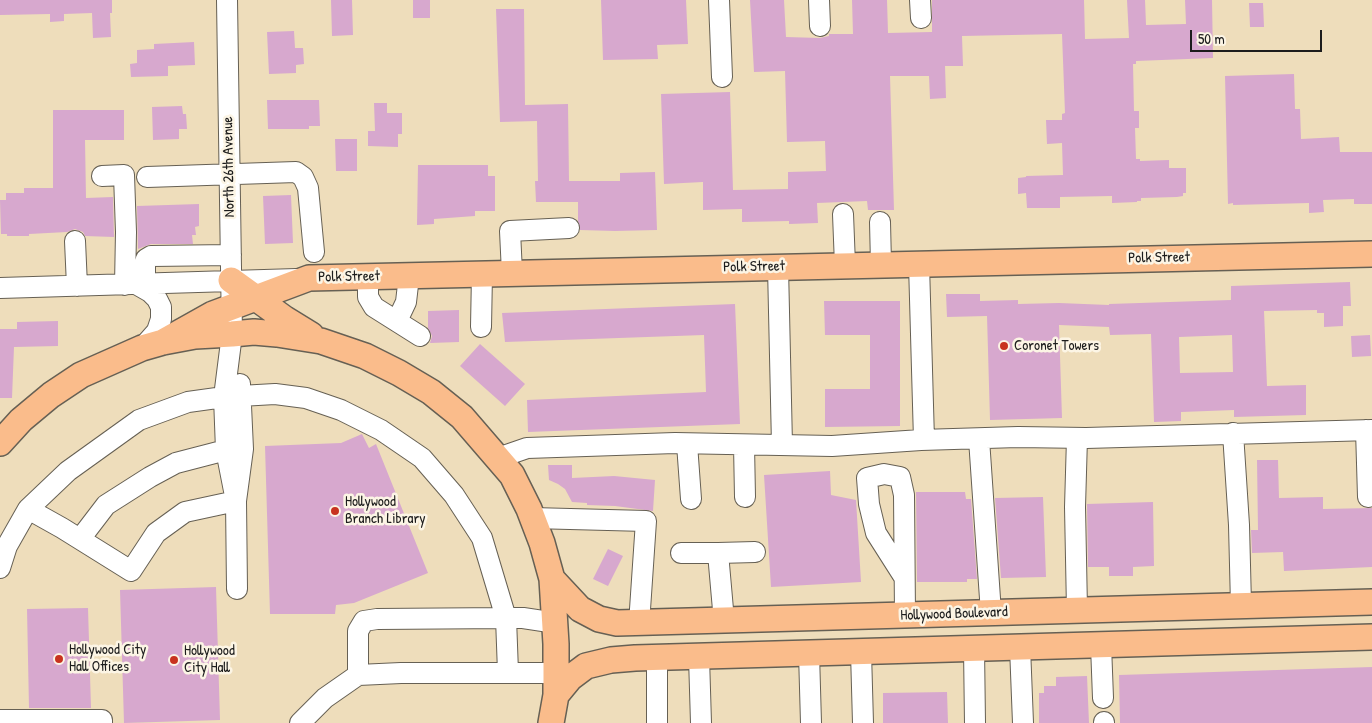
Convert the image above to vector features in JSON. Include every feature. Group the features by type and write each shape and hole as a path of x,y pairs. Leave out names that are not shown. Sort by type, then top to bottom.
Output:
{"main road":[{"name":"Polk Street","path":"309,278 1372,254"},
{"path":"0,444 21,420 51,394 81,374 152,345 213,314 309,278"},
{"path":"231,280 243,302 321,341 365,356 431,392 462,417 512,475 532,518 552,579 556,623 556,684 551,723"},
{"path":"152,345 195,336 254,332 321,341"},
{"name":"Hollywood Boulevard","path":"552,579 580,609 599,619 617,623 639,624 1372,602"},
{"path":"556,684 570,678 586,666 611,660 1372,637"}],"street":[{"name":"North 26th Avenue","path":"227,0 231,280"},
{"path":"719,0 722,77"},
{"path":"820,0 820,26"},
{"path":"147,177 296,172 303,177 308,188 314,252"},
{"path":"102,176 124,175 126,232 136,284 150,292 157,299 161,307 161,319 152,345"},
{"path":"843,214 845,265"},
{"path":"880,222 882,264"},
{"path":"512,273 510,231 569,228"},
{"path":"75,241 77,286"},
{"path":"136,284 146,259 151,256 231,254"},
{"path":"919,264 924,440"},
{"path":"778,267 782,445"},
{"path":"481,328 482,274"},
{"path":"397,321 406,302 409,276"},
{"path":"368,277 368,298 374,307 420,336"},
{"name":"Polk Street","path":"0,288 309,278"},
{"path":"236,501 226,450 232,397 240,359 232,334 243,302"},
{"path":"0,568 7,546 28,509 68,471 139,420 188,402 275,394 306,398 341,410 381,430 422,458 454,494 482,538 506,618 508,672"},
{"path":"232,397 243,449 236,501 237,589"},
{"path":"498,458 527,448 675,443 832,446 924,440 1369,430 1368,497"},
{"path":"1233,433 1239,525 1241,606"},
{"path":"1077,438 1075,507 1077,610"},
{"path":"979,439 991,613"},
{"path":"687,444 691,499"},
{"path":"744,444 745,497"},
{"path":"80,539 106,506 150,477 176,463 226,450"},
{"path":"28,509 131,571 156,533 185,512 236,501"},
{"path":"532,518 646,521 639,624"},
{"path":"718,552 724,621"},
{"path":"681,553 755,552"},
{"path":"904,577 905,616"},
{"path":"358,676 358,631 364,621 377,619 523,618 556,623"},
{"path":"1101,645 1103,698"},
{"path":"1020,647 1023,723"},
{"path":"974,648 975,723"},
{"path":"861,652 863,723"},
{"path":"809,653 810,723"},
{"path":"699,657 701,723"},
{"path":"657,658 657,723"},
{"path":"300,723 325,698 358,676 508,672 556,684"},
{"path":"0,720 102,720 102,723"}],"building":[{"path":"0,0 112,0 112,13 110,13 111,37 93,38 92,13 64,14 64,21 50,22 50,14 0,15"},
{"path":"331,0 352,0 353,35 332,36"},
{"path":"413,0 430,0 430,18 413,18"},
{"path":"601,0 686,0 688,44 657,45 658,59 603,60"},
{"path":"750,0 784,0 786,37 820,38 829,36 829,34 853,34 852,0 887,0 888,33 932,32 932,0 1084,0 1085,39 1129,38 1127,0 1145,0 1146,25 1186,24 1185,0 1212,0 1213,58 1136,61 1136,64 1133,64 1134,111 1139,111 1139,128 1135,128 1136,159 1140,159 1140,161 1169,160 1169,168 1186,168 1186,193 1183,193 1183,196 1177,197 1141,198 1141,201 1137,202 1112,203 1112,196 1060,197 1060,208 1027,208 1026,193 1018,194 1018,178 1063,175 1062,143 1047,144 1046,120 1062,120 1062,114 1065,113 1062,34 962,36 963,66 945,66 946,98 930,99 929,76 890,76 894,210 868,210 867,201 817,203 818,223 789,224 789,221 742,222 742,209 703,210 703,182 664,184 661,94 730,92 733,190 788,189 788,172 826,171 825,141 787,142 785,71 754,72"},
{"path":"1249,3 1263,3 1264,27 1250,27"},
{"path":"496,9 524,9 525,105 568,104 569,181 620,181 620,173 655,172 657,230 580,230 578,202 536,202 535,181 538,181 537,121 500,122"},
{"path":"294,31 295,48 303,48 304,64 296,65 296,73 269,74 267,32"},
{"path":"194,42 195,65 168,66 168,76 131,77 130,64 137,63 137,50 154,49 154,44"},
{"path":"1294,74 1295,109 1300,109 1301,139 1339,137 1340,152 1372,152 1372,204 1354,204 1354,199 1323,200 1324,212 1309,213 1309,203 1228,204 1225,76"},
{"path":"267,100 319,100 320,126 309,126 309,129 268,129"},
{"path":"374,103 387,103 387,113 402,113 402,134 398,134 398,147 368,146 368,131 375,131"},
{"path":"182,106 183,114 186,114 187,129 179,129 179,139 153,140 152,107"},
{"path":"53,110 124,110 124,140 85,140 86,198 113,197 114,237 85,236 83,232 75,229 67,232 29,234 29,236 7,236 7,234 1,234 0,200 6,200 6,193 24,193 24,188 53,188"},
{"path":"335,139 357,139 357,171 336,171"},
{"path":"418,165 488,165 488,176 495,176 495,211 475,211 475,216 434,219 434,224 417,225"},
{"path":"291,195 293,243 265,244 263,196"},
{"path":"199,204 199,226 195,227 196,235 192,235 193,244 151,244 138,249 137,206"},
{"path":"1350,282 1351,306 1343,306 1343,326 1324,327 1324,313 1317,313 1317,310 1264,311 1267,386 1306,385 1306,415 1234,417 1234,410 1181,412 1181,421 1154,422 1151,334 1110,335 1109,327 1059,325 1062,418 990,420 987,316 947,317 946,294 980,294 980,301 1018,300 1018,304 1109,305 1231,300 1231,286","holes":["1232,335 1233,372 1180,373 1179,337"]},
{"path":"824,301 900,301 900,426 825,427 825,389 870,389 870,335 825,335"},
{"path":"735,304 740,424 528,432 527,400 706,392 704,335 505,342 502,313"},
{"path":"459,310 459,342 430,343 432,336 428,328 428,311"},
{"path":"58,321 58,346 14,347 12,398 0,398 0,329 17,329 17,322"},
{"path":"1370,335 1371,356 1352,357 1351,336"},
{"path":"480,344 525,384 505,406 460,366"},
{"name":"Hollywood Branch Library","path":"362,434 369,448 376,444 428,573 354,603 336,605 335,614 270,614 265,446 341,443"},
{"path":"1257,460 1278,460 1279,498 1323,497 1323,509 1372,508 1372,567 1284,571 1283,552 1252,553 1251,530 1258,530"},
{"path":"548,465 572,465 572,478 614,476 655,480 653,511 572,502 565,489 549,480"},
{"path":"830,471 831,495 856,500 861,582 771,587 764,475"},
{"path":"916,492 965,492 966,499 971,499 977,579 967,579 967,582 917,582"},
{"path":"1043,497 1046,577 1001,578 995,498"},
{"path":"1153,502 1154,566 1133,567 1133,576 1109,576 1109,567 1088,567 1087,504"},
{"path":"608,549 623,556 608,586 593,579"},
{"path":"216,587 220,720 124,723 120,590"},
{"name":"Hollywood City Hall Offices","path":"88,608 91,708 29,708 27,609"},
{"path":"1372,667 1372,723 1120,723 1119,675"},
{"path":"1087,676 1089,723 1039,723 1039,693 1044,693 1044,686 1056,686 1056,677"},
{"path":"947,692 948,723 883,723 883,693"}],"place":[{"name":"Coronet Towers","path":"1004,346"},
{"name":"Hollywood Branch Library","path":"335,511"},
{"name":"Hollywood City Hall Offices","path":"59,659"},
{"name":"Hollywood City Hall","path":"174,660"}]}
